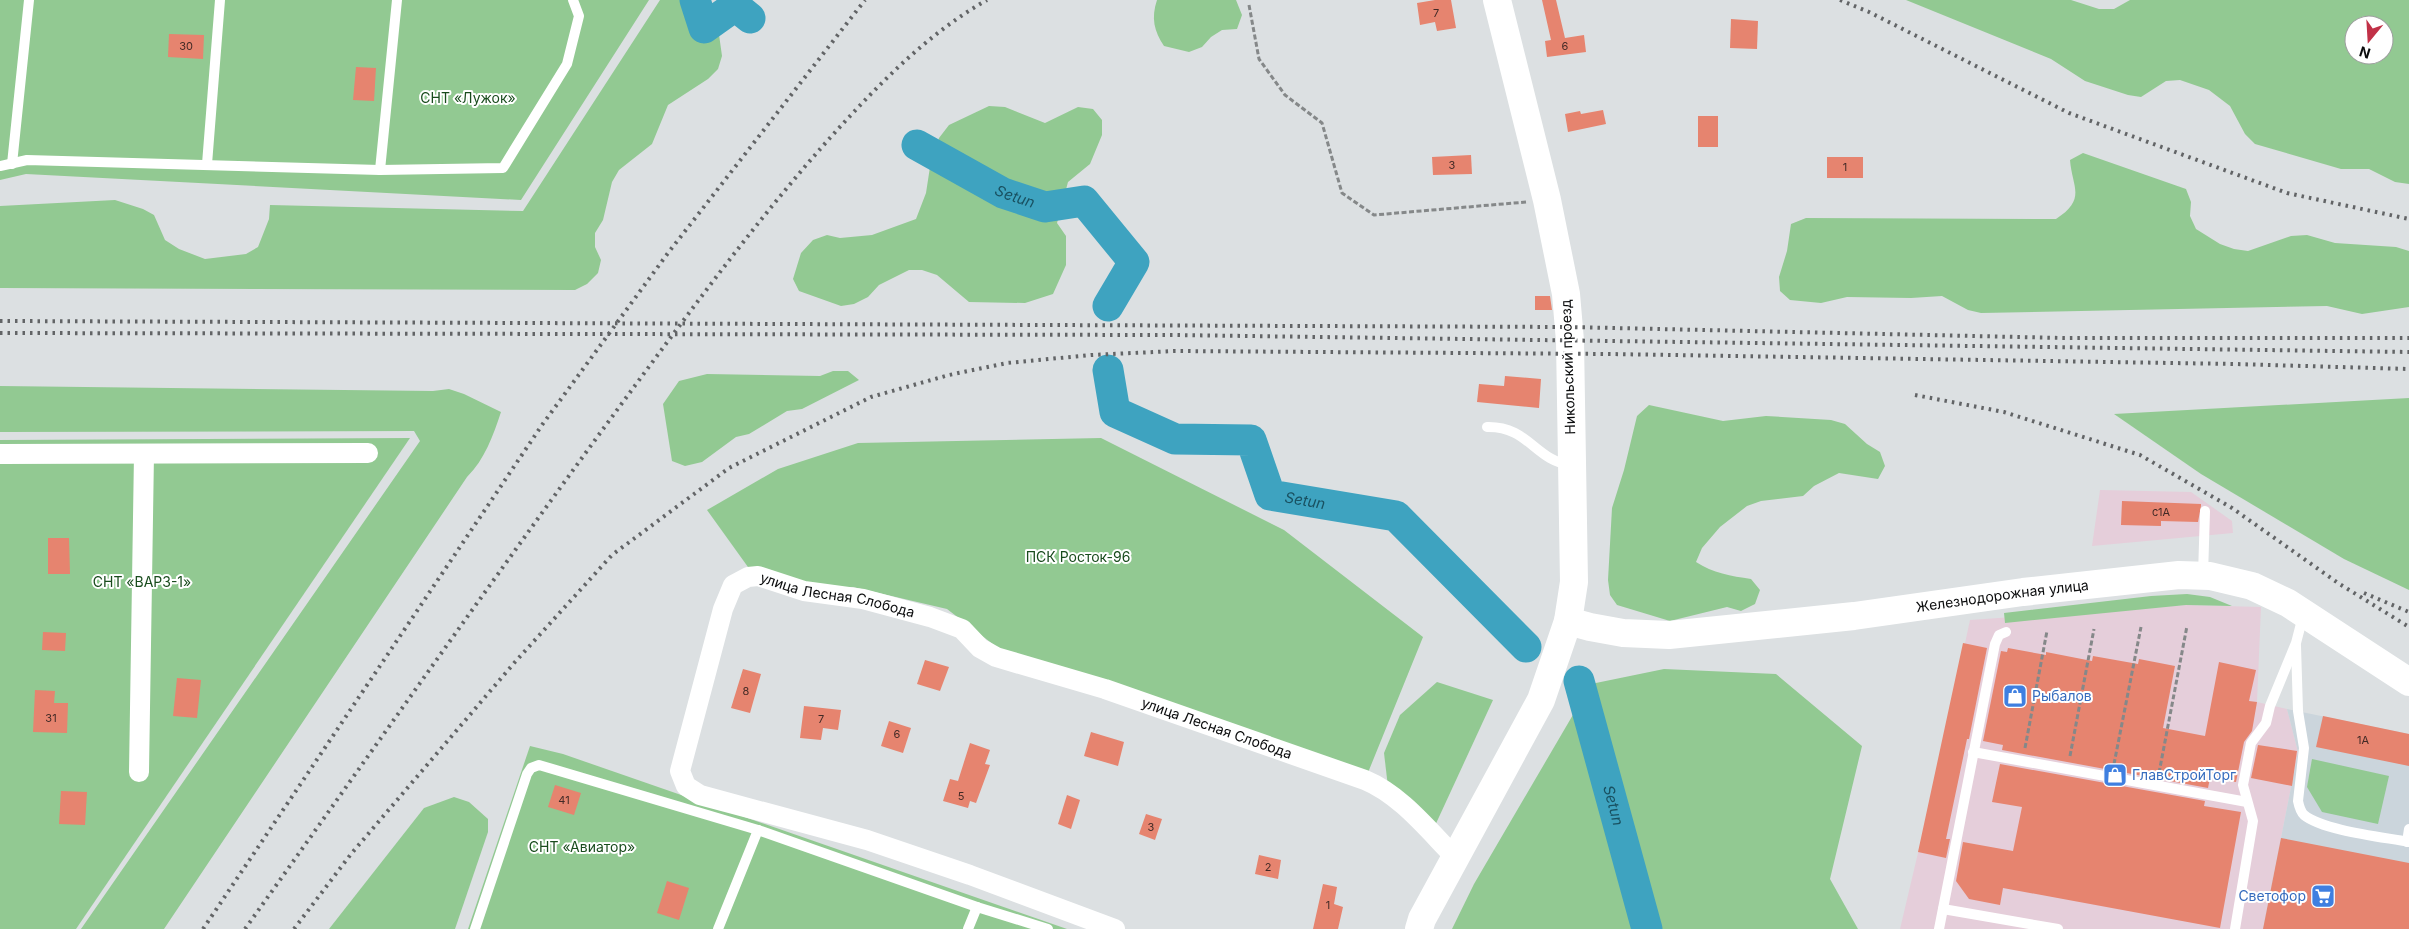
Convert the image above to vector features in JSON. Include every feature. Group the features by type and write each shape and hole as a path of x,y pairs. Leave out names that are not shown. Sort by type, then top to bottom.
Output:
{"main road":[{"name":"Никольский проезд","path":"1419,929 1542,700 1568,621 1574,582 1569,327 1558,253 1547,200 1497,0"},
{"name":"Железнодорожная улица","path":"1568,621 1623,633 1669,635 1854,616 2023,592 2179,575 2202,576 2231,580 2252,586 2304,613 2409,682"}],"street":[{"path":"0,454 368,453"},
{"path":"139,772 144,454"},
{"name":"улица Лесная Слобода","path":"1115,929 970,875 867,840 700,795 686,786 680,771 723,609 733,585 748,576 758,576 804,591 863,599 930,617 962,629 980,648 996,656 1105,689 1365,780 1380,786 1400,802 1456,858"}],"lane":[{"path":"12,164 29,0"},
{"path":"206,164 220,0"},
{"path":"380,170 397,0"},
{"path":"0,166 26,160 380,170 503,168 567,64 579,16 573,0"},
{"path":"1487,427 1506,428 1528,440 1555,462 1572,465"},
{"path":"2202,576 2205,511"},
{"path":"2235,929 2254,821 2243,785 2251,744 2266,723 2270,706 2296,643 2304,613"},
{"path":"1939,929 1995,644 1998,635 2006,632"},
{"path":"2296,643 2298,711 2304,748 2298,801 2303,814 2336,828 2408,842 2409,829"},
{"path":"1974,752 2247,802"},
{"path":"475,929 527,774 531,768 539,765 758,830 977,907 1048,929"},
{"path":"718,929 758,830"},
{"path":"968,929 977,907"},
{"path":"1943,909 2058,929"}],"path":[{"path":"1249,5 1259,59 1285,95 1322,123 1342,194 1374,215 1547,200"},
{"path":"2156,786 2188,626"},
{"path":"2111,777 2141,627"},
{"path":"2068,769 2094,629"},
{"path":"2022,761 2047,630"}],"shaded area":[{"path":"2100,490 2191,492 2232,521 2233,533 2092,546"},
{"name":"ГлавСтройТорг","path":"2186,605 2261,607 2257,702 2287,709 2298,752 2263,929 1900,929 1939,764 1970,620"},
{"path":"2287,709 2409,734 2409,929 2263,929 2298,752"}],"green space":[{"name":"СНТ «Лужок»","path":"0,0 649,0 521,200 26,174 0,180"},
{"path":"660,0 695,0 716,13 722,56 718,69 708,79 668,105 652,144 619,170 612,182 603,220 595,233 595,247 601,260 598,273 587,284 575,290 0,288 0,206 115,200 143,209 154,215 165,240 179,249 205,259 246,254 258,247 269,219 270,205 523,211"},
{"path":"1157,0 1236,0 1242,15 1237,29 1222,30 1211,37 1202,47 1189,52 1164,46 1154,24"},
{"path":"1906,0 2071,0 2099,9 2114,9 2130,0 2409,0 2409,184 2395,182 2369,169 2341,169 2255,144 2245,134 2230,106 2209,90 2180,80 2166,81 2141,97 2128,95 2085,81 2051,59"},
{"path":"989,106 1005,107 1045,123 1078,107 1093,109 1102,120 1102,135 1090,164 1068,182 1057,223 1066,236 1066,265 1053,294 1025,303 969,302 937,275 922,270 909,270 879,285 868,297 854,304 841,306 799,291 793,279 801,253 813,240 827,235 840,238 872,235 916,219 926,193 930,167 939,138 949,125"},
{"path":"2083,153 2186,189 2191,202 2190,216 2196,229 2220,244 2234,249 2248,251 2291,236 2307,235 2335,243 2396,247 2409,251 2409,307 2362,314 2327,306 1981,313 1968,310 1942,296 1911,298 1847,297 1821,303 1790,300 1780,291 1779,277 1787,251 1791,224 1806,218 2056,219 2066,212 2075,199 2075,185 2070,160"},
{"path":"833,371 848,371 859,380 802,409 787,411 749,434 736,437 702,462 685,466 672,461 663,404 679,381 707,374 820,376"},
{"path":"0,386 433,391 449,389 501,412 479,463 467,477 164,929 81,929 420,441 414,431 0,432"},
{"path":"2409,398 2409,590 2344,559 2201,474 2114,414"},
{"path":"1649,405 1723,421 1766,416 1831,420 1845,424 1867,444 1880,452 1885,466 1878,479 1839,473 1814,486 1803,496 1761,501 1747,506 1720,527 1702,548 1696,562 1716,571 1751,579 1760,590 1755,604 1741,611 1727,607 1670,621 1617,605 1610,595 1608,580 1612,508 1624,470 1637,416"},
{"name":"СНТ «ВАРЗ-1»","path":"410,438 76,929 0,929 0,440"},
{"name":"ПСК Росток-96","path":"1101,438 1284,530 1423,637 1365,780 1011,658 947,609 853,587 818,589 753,574 707,510 778,469 858,443"},
{"path":"2187,594 2210,597 2232,606 2186,605 2005,623 2004,613 2151,596"},
{"path":"1664,669 1776,674 1862,746 1830,879 1858,929 1452,929 1474,884 1591,684"},
{"path":"1437,682 1493,700 1433,830 1388,787 1384,753 1400,715"},
{"name":"СНТ «Авиатор»","path":"530,746 563,754 1067,929 468,929"},
{"path":"2312,759 2389,776 2378,824 2322,812 2307,787"},
{"path":"454,797 469,802 488,819 488,832 455,929 329,929 424,808"}],"building":[{"path":"1451,0 1456,28 1437,31 1435,22 1420,25 1417,3"},
{"path":"1542,0 1556,0 1565,38 1584,35 1586,52 1547,57 1545,41 1551,40"},
{"path":"1731,19 1758,21 1757,49 1730,48"},
{"path":"169,34 204,35 203,59 168,57"},
{"path":"356,67 376,68 374,101 353,100"},
{"path":"1603,110 1606,124 1568,132 1565,114 1580,111 1581,114"},
{"path":"1698,116 1718,116 1718,147 1698,147"},
{"path":"1471,155 1472,174 1433,175 1432,157"},
{"path":"1827,157 1863,157 1863,178 1827,178"},
{"path":"1535,296 1550,296 1552,310 1535,310"},
{"path":"1505,376 1541,379 1539,408 1477,402 1479,384 1504,386"},
{"path":"2122,501 2201,504 2201,506 2198,522 2161,521 2161,526 2121,525"},
{"path":"48,538 69,538 70,574 48,574"},
{"path":"43,632 66,633 65,651 42,650"},
{"path":"1963,643 1987,648 1946,839 1950,839 1946,858 1918,852"},
{"path":"2008,648 2046,655 2046,652 2092,661 2093,656 2138,664 2139,659 2175,666 2163,728 2205,736 2219,662 2256,670 2249,701 2257,702 2252,731 2244,742 2236,782 2210,778 2208,788 2002,750 2003,745 1983,741 2001,651 2007,652"},
{"path":"925,660 949,667 940,691 917,684"},
{"path":"743,669 761,674 750,713 731,708"},
{"path":"177,678 201,680 197,718 173,716"},
{"path":"35,690 55,691 54,703 68,703 67,733 33,732"},
{"path":"804,706 841,710 838,730 823,728 821,740 800,738"},
{"path":"2323,716 2409,734 2409,766 2316,747"},
{"path":"889,721 911,728 903,753 881,746"},
{"path":"1091,732 1124,742 1118,766 1084,756"},
{"path":"970,743 990,750 985,764 990,765 976,803 970,801 968,808 943,801 950,779 958,781"},
{"path":"2258,745 2297,751 2292,786 2251,778"},
{"path":"2000,764 2205,801 2204,806 2241,812 2220,928 2003,888 2000,905 1969,899 1956,881 1963,842 2013,851 2022,807 1992,802"},
{"path":"555,785 581,793 574,815 548,807"},
{"path":"61,791 87,792 85,825 59,824"},
{"path":"1067,795 1080,800 1071,829 1058,824"},
{"path":"1146,814 1162,819 1155,840 1139,834"},
{"path":"2281,838 2409,863 2409,929 2263,929"},
{"path":"1259,855 1281,860 1278,879 1255,874"},
{"path":"667,881 689,888 679,920 657,913"},
{"path":"1323,884 1337,887 1334,904 1343,907 1338,929 1313,929"}],"waterway":[{"name":"Setun","path":"695,0 704,28 735,6 750,18"},
{"name":"Setun","path":"917,145 1003,193 1045,207 1084,201 1134,262 1108,306"},
{"name":"Setun","path":"1108,370 1115,412 1175,439 1251,440 1270,495 1396,516 1526,647"},
{"name":"Setun","path":"1579,681 1647,929"}],"railway":[{"path":"203,929 542,425 668,253 865,0"},
{"path":"245,929 599,434 765,215 813,157 889,76 926,42 987,0"},
{"path":"1840,0 1869,12 2069,113 2287,193 2409,219"},
{"path":"0,321 1569,327 2063,338 2409,338"},
{"path":"0,333 1175,335 2409,352"},
{"path":"294,929 351,854 515,662 612,555 729,468 871,397 949,375 1007,363 1091,355 1175,351 1609,354 2234,364 2409,369"},
{"path":"1915,395 2004,412 2140,455 2232,508 2338,583 2409,627"},
{"path":"2364,593 2409,612"}],"place":[{"name":"Рыбалов","path":"2015,696"},
{"name":"ГлавСтройТорг","path":"2115,775"},
{"name":"Светофор","path":"2323,896"}]}
